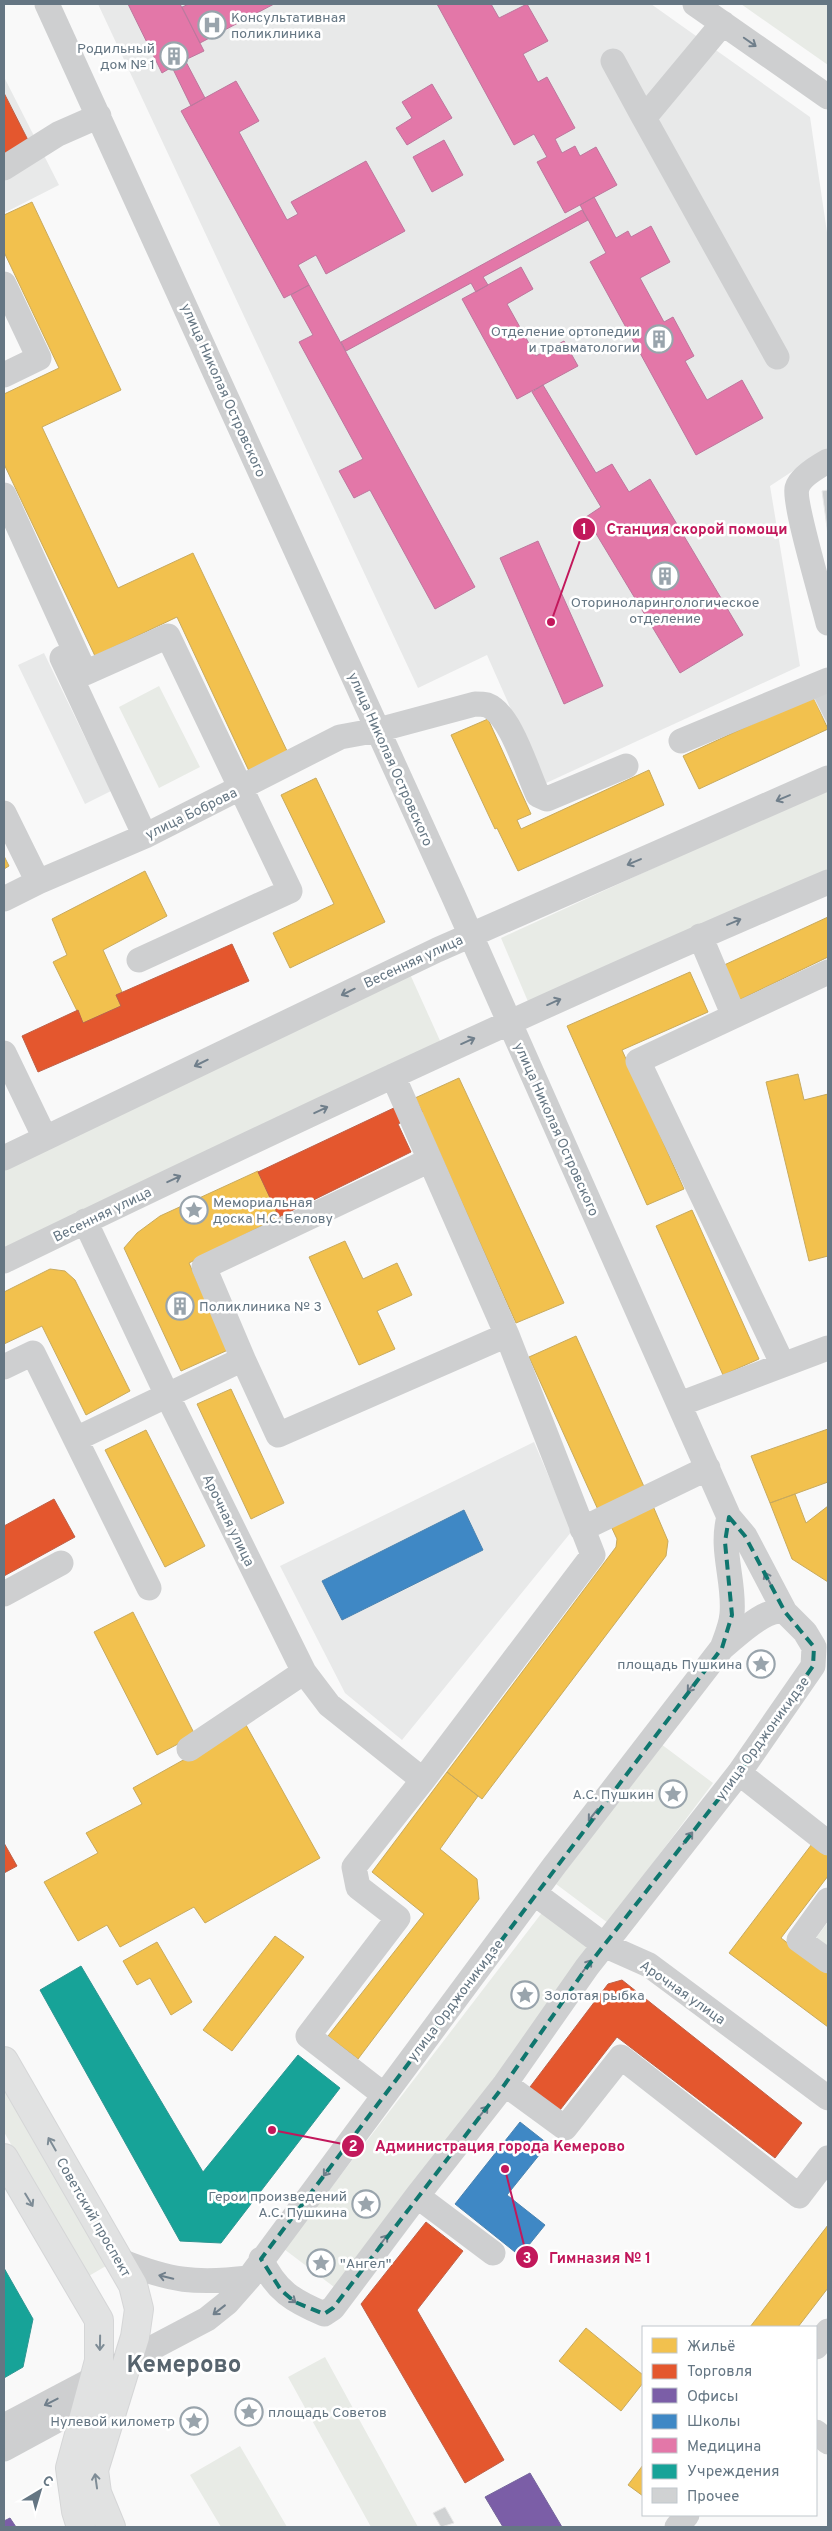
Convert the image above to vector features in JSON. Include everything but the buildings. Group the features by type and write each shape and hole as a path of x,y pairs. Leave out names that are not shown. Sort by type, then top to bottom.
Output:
{"main road":[{"name":"Советский проспект","path":"4,2060 121,2261 133,2284 139,2310 135,2337 94,2470 97,2493 111,2527"},
{"path":"4,2158 99,2320 99,2361 70,2468 76,2511 81,2527"}],"street":[{"name":"улица Николая Островского","path":"47,4 471,934 729,1517"},
{"path":"695,4 828,97"},
{"path":"644,118 723,23"},
{"path":"613,61 777,357"},
{"path":"4,168 58,134 98,116"},
{"path":"4,284 39,358 4,376"},
{"path":"828,461 800,481 796,489 803,525 828,623"},
{"path":"4,495 85,673 168,636 290,890 139,960"},
{"path":"58,649 145,836"},
{"path":"681,741 828,680"},
{"name":"улица Боброва","path":"4,899 38,882 145,836 340,737 378,730 475,704 486,705 497,712 510,732 538,795 547,799 626,766"},
{"name":"Весенняя улица","path":"4,1158 471,934 828,778"},
{"path":"4,813 38,882"},
{"name":"Весенняя улица","path":"4,1261 393,1076 700,936 828,882"},
{"path":"700,936 734,1016"},
{"path":"784,1365 638,1061 828,972"},
{"path":"4,1053 45,1138"},
{"path":"384,2095 308,2036 398,1918 358,1887 354,1867 423,1780 593,1555 507,1335 393,1076"},
{"path":"430,1160 204,1267 243,1359 278,1435 507,1335"},
{"name":"Арочная улица","path":"85,1221 167,1395 304,1672 329,1705 423,1780"},
{"path":"680,1404 828,1348"},
{"path":"4,1367 33,1353 149,1588"},
{"path":"76,1438 243,1359"},
{"path":"582,1529 708,1468"},
{"name":"улица Орджоникидзе","path":"255,2269 295,2302 324,2314 333,2308 417,2196 505,2084 604,1945 739,1773 813,1666 814,1647 805,1632 785,1612 745,1536 729,1517"},
{"name":"улица Орджоникидзе","path":"91,2392 127,2362 207,2318 227,2303 255,2269 534,1893 722,1648 732,1615 732,1594 725,1542 729,1517"},
{"path":"4,1594 61,1563"},
{"path":"722,1648 768,1613 779,1610 785,1612"},
{"path":"805,1632 828,1643"},
{"path":"190,1749 304,1672"},
{"path":"739,1773 828,1843"},
{"name":"Арочная улица","path":"534,1893 604,1945 649,1965 828,2098"},
{"path":"828,1900 799,1940 828,1962"},
{"path":"505,2084 565,2128 621,2057 799,2196 828,2158"},
{"path":"417,2196 493,2253"},
{"path":"121,2261 156,2275 184,2281 210,2283 255,2269"},
{"path":"817,2346 828,2331"},
{"path":"4,2426 91,2392"},
{"path":"4,2449 91,2392"},
{"path":"817,2433 828,2442"},
{"path":"677,2527 686,2516"}],"highlighted area":[{"path":"729,1517 745,1536 785,1612 814,1647 813,1666 739,1773 587,1967 505,2084 333,2308 324,2314 295,2302 281,2290 261,2259 722,1648 732,1615 725,1542"}],"shaded area":[{"path":"98,4 651,4 810,117 828,239 828,448 770,486 800,666 544,784 487,655 418,688"},
{"path":"741,4 828,4 828,65"},
{"path":"4,77 59,185 4,213"},
{"path":"44,653 111,791 85,804 18,665"},
{"path":"159,686 200,767 159,788 119,707"},
{"path":"828,788 828,881 535,1018 501,938"},
{"path":"409,972 442,1045 4,1253 4,1163"},
{"path":"534,1442 572,1531 402,1740 345,1693 280,1566"},
{"path":"661,1744 713,1783 608,1923 556,1884"},
{"path":"544,1910 594,1949 334,2287 284,2249"},
{"path":"828,1922 828,1947 816,1938"},
{"path":"4,2089 106,2266 87,2277 4,2132"},
{"path":"325,2357 418,2527 371,2527 288,2377"},
{"path":"240,2446 287,2527 221,2527 190,2475"}],"place":[{"name":"Консультативная поликлиника","path":"212,25"},
{"name":"Родильный дом № 1","path":"174,56"},
{"name":"Отделение ортопедии и травматологии","path":"659,339"},
{"name":"Оториноларингологическое отделение","path":"665,576"},
{"name":"Станция скорой помощи","path":"551,622"},
{"name":"Мемориальная доска Н.С. Белову","path":"194,1210"},
{"name":"Поликлиника № 3","path":"180,1306"},
{"name":"площадь Пушкина","path":"761,1664"},
{"name":"А.С. Пушкин","path":"673,1794"},
{"name":"Золотая рыбка","path":"525,1995"},
{"name":"Администрация города Кемерово","path":"272,2130"},
{"name":"Гимназия № 1","path":"505,2169"},
{"name":"Герои произведений А.С. Пушкина","path":"366,2204"},
{"name":"\"Ангел\"","path":"321,2263"},
{"name":"площадь Советов","path":"249,2412"},
{"name":"Нулевой километр","path":"194,2421"}],"district":[{"name":"Кемерово","path":"184,2364"}]}
